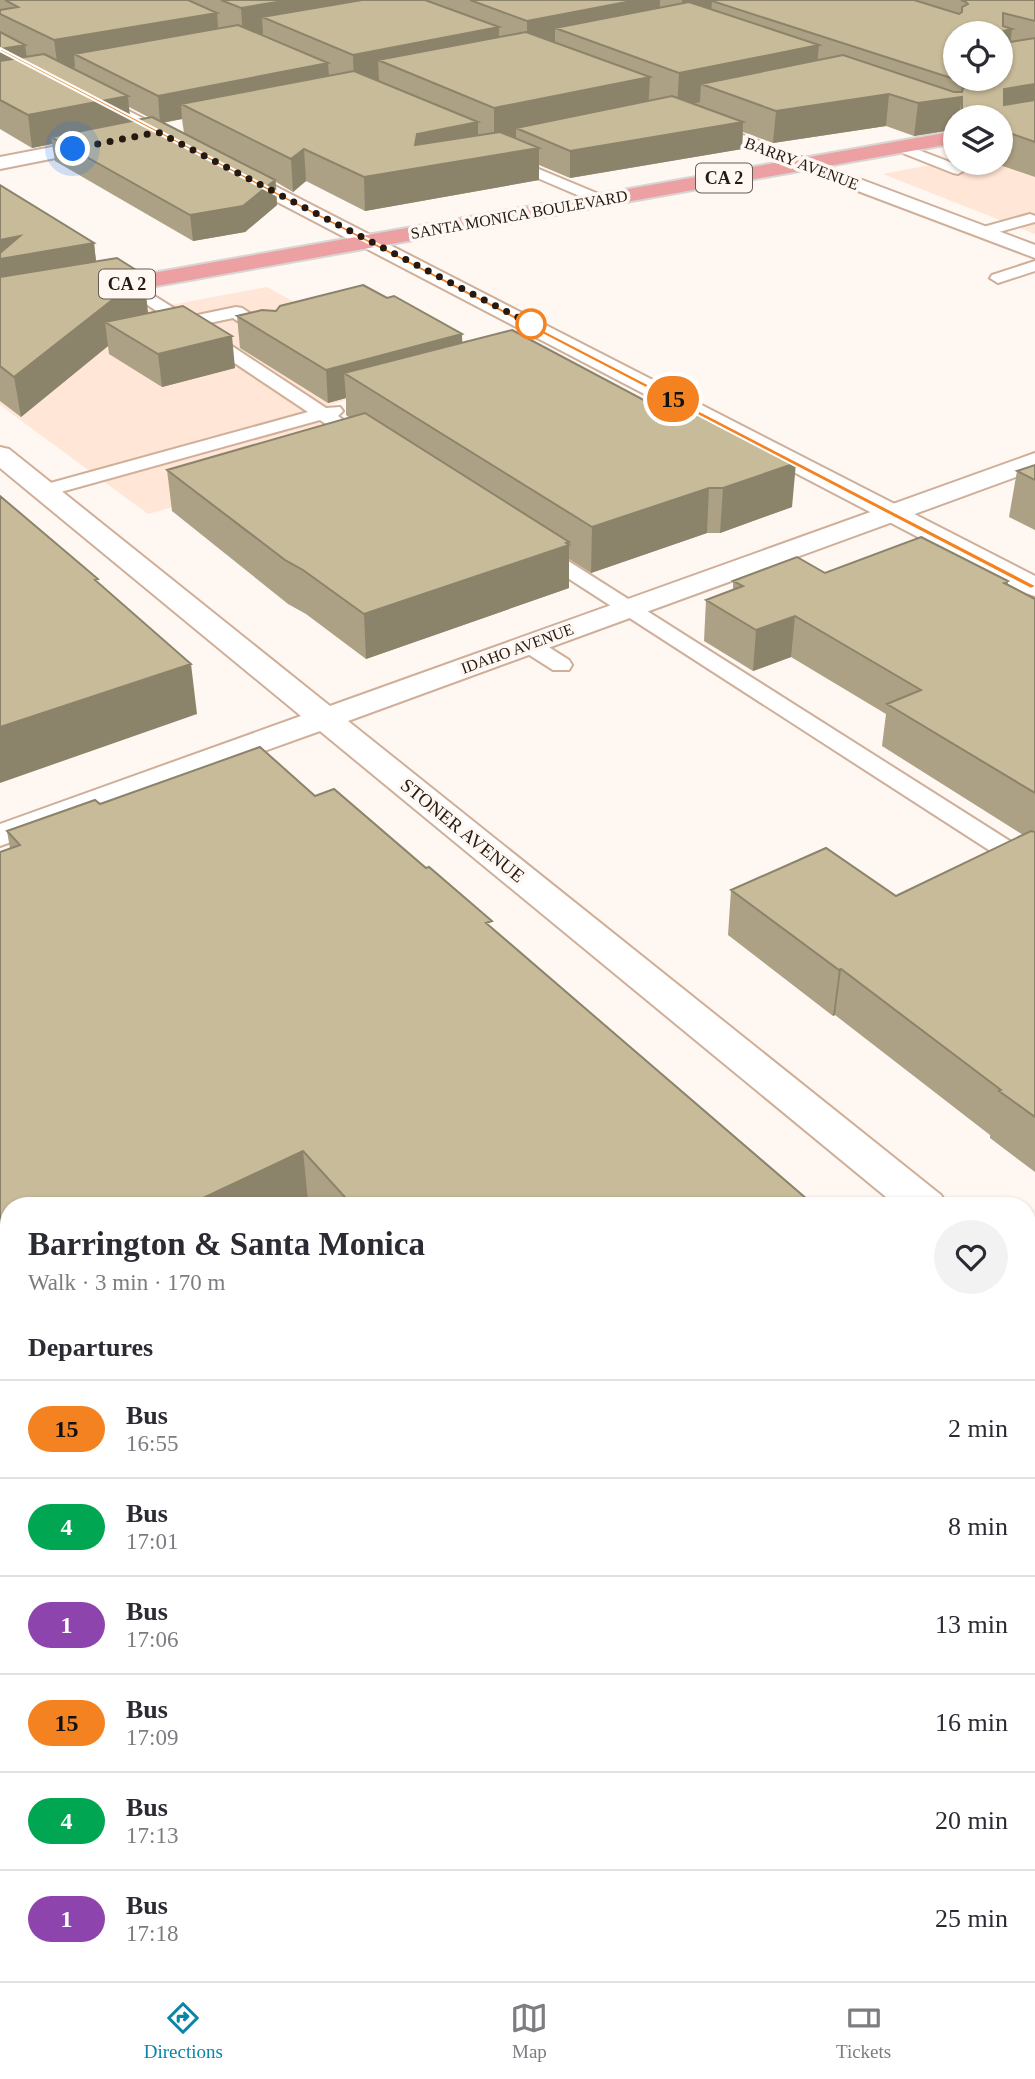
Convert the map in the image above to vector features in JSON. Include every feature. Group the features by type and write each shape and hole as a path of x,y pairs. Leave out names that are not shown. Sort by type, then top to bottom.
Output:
{"main road":[{"name":"SANTA MONICA BOULEVARD","path":"4,303 128,284 943,139"}],"street":[{"path":"0,50 1035,587"},
{"name":"BARRY AVENUE","path":"685,113 803,164 1035,253"},
{"path":"0,163 185,127"},
{"name":"STONER AVENUE","path":"3,460 915,1197"},
{"name":"IDAHO AVENUE","path":"0,836 1035,461"}],"lane":[{"path":"32,81 76,73"},
{"path":"900,147 943,164"},
{"path":"518,148 492,153 494,158 601,200"},
{"path":"981,232 1030,219"},
{"path":"998,278 1035,266"},
{"path":"105,270 379,450"},
{"path":"186,323 236,312 272,336"},
{"path":"544,352 570,345"},
{"path":"43,491 348,407"},
{"path":"516,537 1035,868"},
{"path":"528,644 561,665"}],"shaded area":[{"path":"1035,145 1035,234 883,174 943,162 943,175 1013,175 1013,157"},
{"path":"267,287 431,377 303,412 362,453 148,514 0,405 0,337"}],"building":[{"path":"5,0 188,0 217,13 54,40 0,14 0,10 18,7"},
{"path":"221,0 289,0 241,8"},
{"path":"362,0 425,0 499,27 353,55 262,17"},
{"path":"470,0 637,0 527,21"},
{"path":"914,0 959,14 962,7 968,4 961,0 1035,0 1035,21 1003,13 1003,21 943,21 943,75 712,1"},
{"path":"689,2 819,45 679,73 555,28"},
{"path":"238,25 328,63 158,96 74,54"},
{"path":"0,32 25,45 0,49"},
{"path":"526,32 650,77 494,108 378,60"},
{"path":"1035,38 1035,84 1013,88 1013,42"},
{"path":"44,54 128,96 28,115 0,100 0,61"},
{"path":"843,55 943,88 943,91 1004,91 1004,105 962,105 962,97 918,103 889,94 776,111 701,84"},
{"path":"354,71 478,122 417,134 415,145 500,132 539,148 364,177 304,149 291,159 181,104"},
{"path":"672,96 743,122 570,151 516,128"},
{"path":"1035,100 1035,142 1013,134 1013,105 1004,105"},
{"path":"152,117 275,180 243,206 190,215 51,137"},
{"path":"0,185 94,243 0,259 0,253 20,236 0,240"},
{"path":"117,258 144,275 14,377 0,366 0,277"},
{"path":"363,285 387,298 394,296 462,334 326,370 237,316 262,310 276,311 280,306"},
{"path":"183,306 232,336 158,354 105,322"},
{"path":"512,330 668,413 688,407 796,463 723,488 709,488 592,527 344,373"},
{"path":"365,413 569,542 566,543 569,545 364,614 285,560 167,470"},
{"path":"1035,465 1035,480 1017,471"},
{"path":"0,496 98,579 95,580 191,664 0,727"},
{"path":"921,537 1008,581 1004,583 1035,599 1035,793 887,704 921,690 795,616 756,630 706,600 743,586 733,581 797,557 825,573"},
{"path":"260,747 315,796 334,789 426,868 429,867 492,921 486,923 805,1197 345,1197 303,1151 205,1197 0,1197 0,852 20,845 7,831 95,800 100,804"},
{"path":"1031,831 1035,832 1035,1117 841,969 731,890 826,848 896,896"}],"bus line":[{"name":"15","path":"0,49 1035,587"}],"route":[{"path":"73,149 158,132 531,324"}]}
